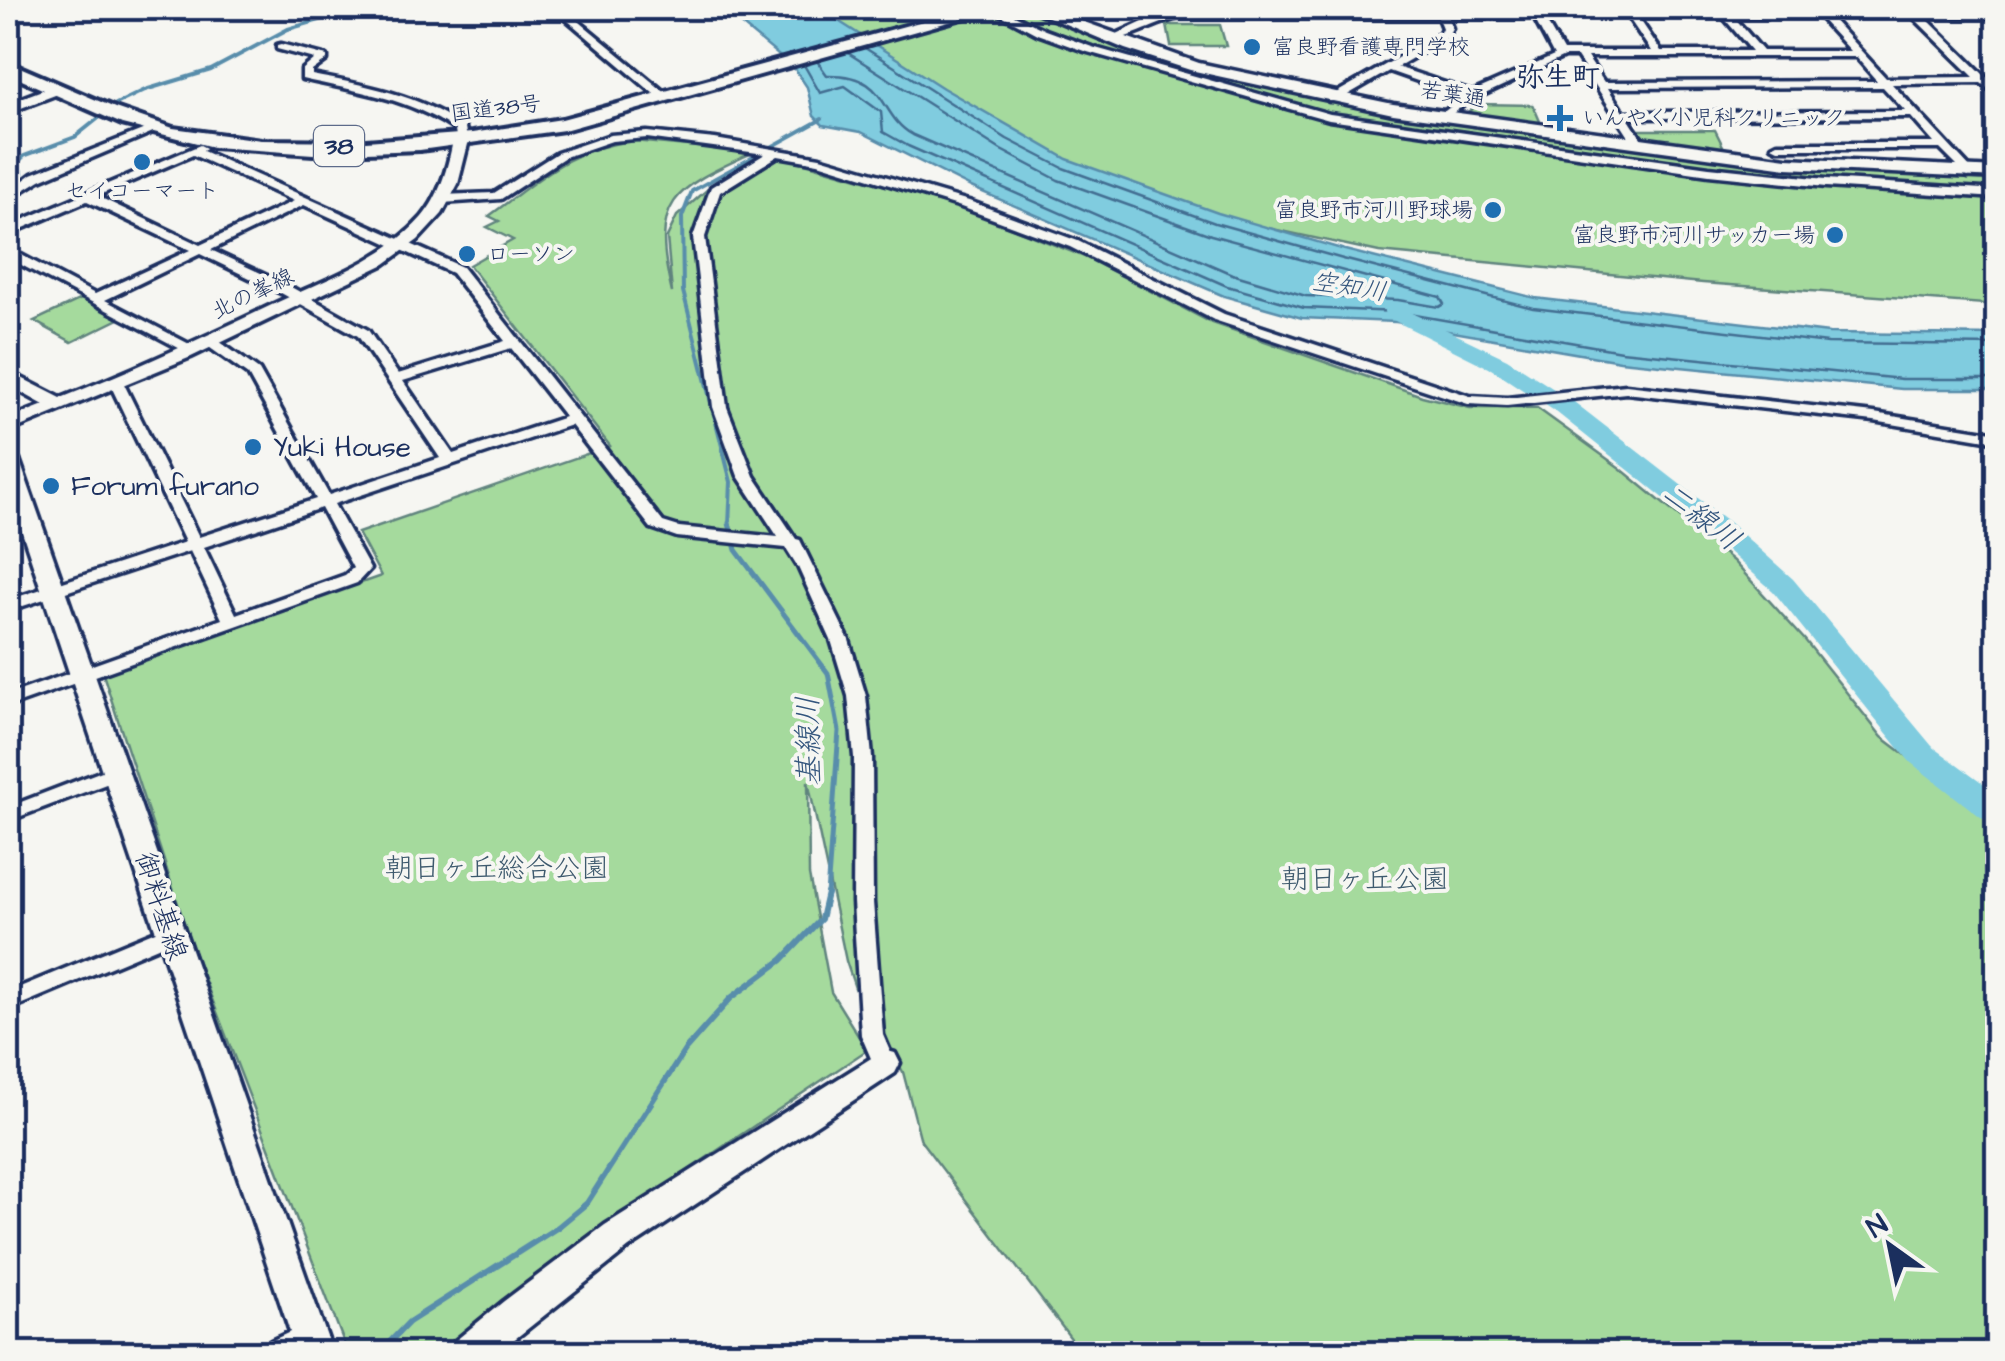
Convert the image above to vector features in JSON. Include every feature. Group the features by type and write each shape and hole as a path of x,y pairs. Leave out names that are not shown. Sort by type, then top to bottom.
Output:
{"highway":[{"name":"国道38号","path":"8,67 154,129 214,142 305,147 461,140 564,124 989,8"}],"street":[{"path":"558,8 672,95"},
{"path":"989,8 1041,32 1124,60 1329,117 1729,173 1998,194"},
{"name":"若葉通","path":"1034,8 1111,39 1195,66 1333,98 1638,144 1968,173 1998,172"},
{"path":"1990,8 1997,15"},
{"path":"1111,39 1160,18 1178,15 1536,11 1997,15"},
{"path":"1445,116 1472,96 1559,58 1536,11"},
{"path":"1628,11 1658,54"},
{"path":"1819,11 1968,173"},
{"path":"1726,14 1760,54"},
{"path":"1916,14 1998,94"},
{"path":"1333,98 1443,36 1448,28 1442,15"},
{"path":"282,47 323,58 307,70 306,77 366,90 418,108 456,124 461,129 461,140"},
{"path":"1559,54 1858,54"},
{"path":"1580,54 1638,144"},
{"path":"1388,68 1472,96"},
{"path":"1602,84 1998,80"},
{"path":"8,108 58,89"},
{"path":"1623,116 1913,114"},
{"path":"1753,115 1782,154 1943,146"},
{"path":"8,197 36,178 154,129"},
{"path":"442,199 498,196 561,155 610,138 647,135 777,152 820,160 965,204 1059,238 1189,304 1304,348 1468,400 1508,402 1568,393 1684,388 1919,415 1998,430"},
{"name":"北の峯線","path":"8,426 202,346 301,299 402,243 428,221 442,199 461,140"},
{"path":"8,230 214,142"},
{"path":"193,151 457,270 657,526 677,532 794,544"},
{"path":"468,1354 504,1321 607,1245 884,1063 872,1036 863,902 863,758 857,696 840,640 794,544 746,476 720,407 699,237 715,190 777,152"},
{"path":"87,196 201,249 364,333 449,460"},
{"path":"96,299 305,200"},
{"path":"8,253 96,299 254,372 362,566 359,575 8,700"},
{"path":"395,379 513,343"},
{"path":"8,377 61,406"},
{"path":"117,384 232,622"},
{"path":"1626,390 1907,421 1998,438"},
{"path":"8,606 574,418"},
{"name":"御料基線","path":"8,458 17,514 54,591 170,933 303,1349"},
{"path":"8,814 115,773"},
{"path":"8,1000 170,933"}],"green space":[{"path":"813,8 969,8 856,39"},
{"path":"1003,8 1034,8 1130,46 1297,91 1787,163 1997,173 1997,305 1703,283 1379,252 1213,216 1030,147 866,45"},
{"path":"1167,25 1220,25 1226,46 1171,46"},
{"path":"1478,104 1533,105 1542,126 1464,115"},
{"path":"1637,130 1715,130 1725,150 1643,140"},
{"name":"朝日ヶ丘公園","path":"633,141 754,152 705,176 675,200 664,236 672,293 667,237 677,216 732,174 780,156 957,206 1085,257 1210,322 1422,396 1470,408 1537,408 1620,468 1733,561 1805,640 1882,737 1997,819 1997,1353 1082,1353 921,1141 903,1072 855,988 846,961 808,781 809,875 831,992 867,1050 568,1251 441,1353 348,1353 192,947 103,674 381,576 358,533 610,446 469,265 513,240 487,227 499,221 489,216 572,158"},
{"path":"81,299 119,319 72,342 34,321"}],"water":[{"name":"空知川","path":"721,8 818,8 943,88 1067,159 1218,213 1535,298 1829,333 1997,335 1997,389 1902,389 1620,361 1396,322 1302,318 1224,296 971,187 861,132 823,125 814,116 807,87 795,69"}],"waterway":[{"path":"116,104 145,90 211,70 288,29 362,8"},
{"path":"8,183 22,173 17,163 24,156 75,137 100,117"},
{"name":"基線川","path":"729,523 731,482 683,291 682,217 692,191 822,119"},
{"name":"二線川","path":"1395,312 1499,364 1565,407 1720,529 1783,585 1921,754 1998,812"},
{"name":"基線川","path":"729,523 736,550 828,673 839,731 827,895"},
{"name":"基線川","path":"378,1354 409,1322 558,1227 587,1203 685,1050 731,998 782,960 821,919 827,893"}],"place":[{"name":"富良野看護専門学校","path":"1252,47"},
{"name":"いんやく小児科クリニック","path":"1560,118"},
{"name":"セイコーマート","path":"142,162"},
{"name":"富良野市河川野球場","path":"1493,210"},
{"name":"富良野市河川サッカー場","path":"1835,235"},
{"name":"ローソン","path":"467,254"},
{"name":"Yuki House","path":"253,447"},
{"name":"Forum furano","path":"51,486"}],"district":[{"name":"弥生町","path":"1558,77"}],"park label":[{"name":"朝日ヶ丘総合公園","path":"497,868"}]}
